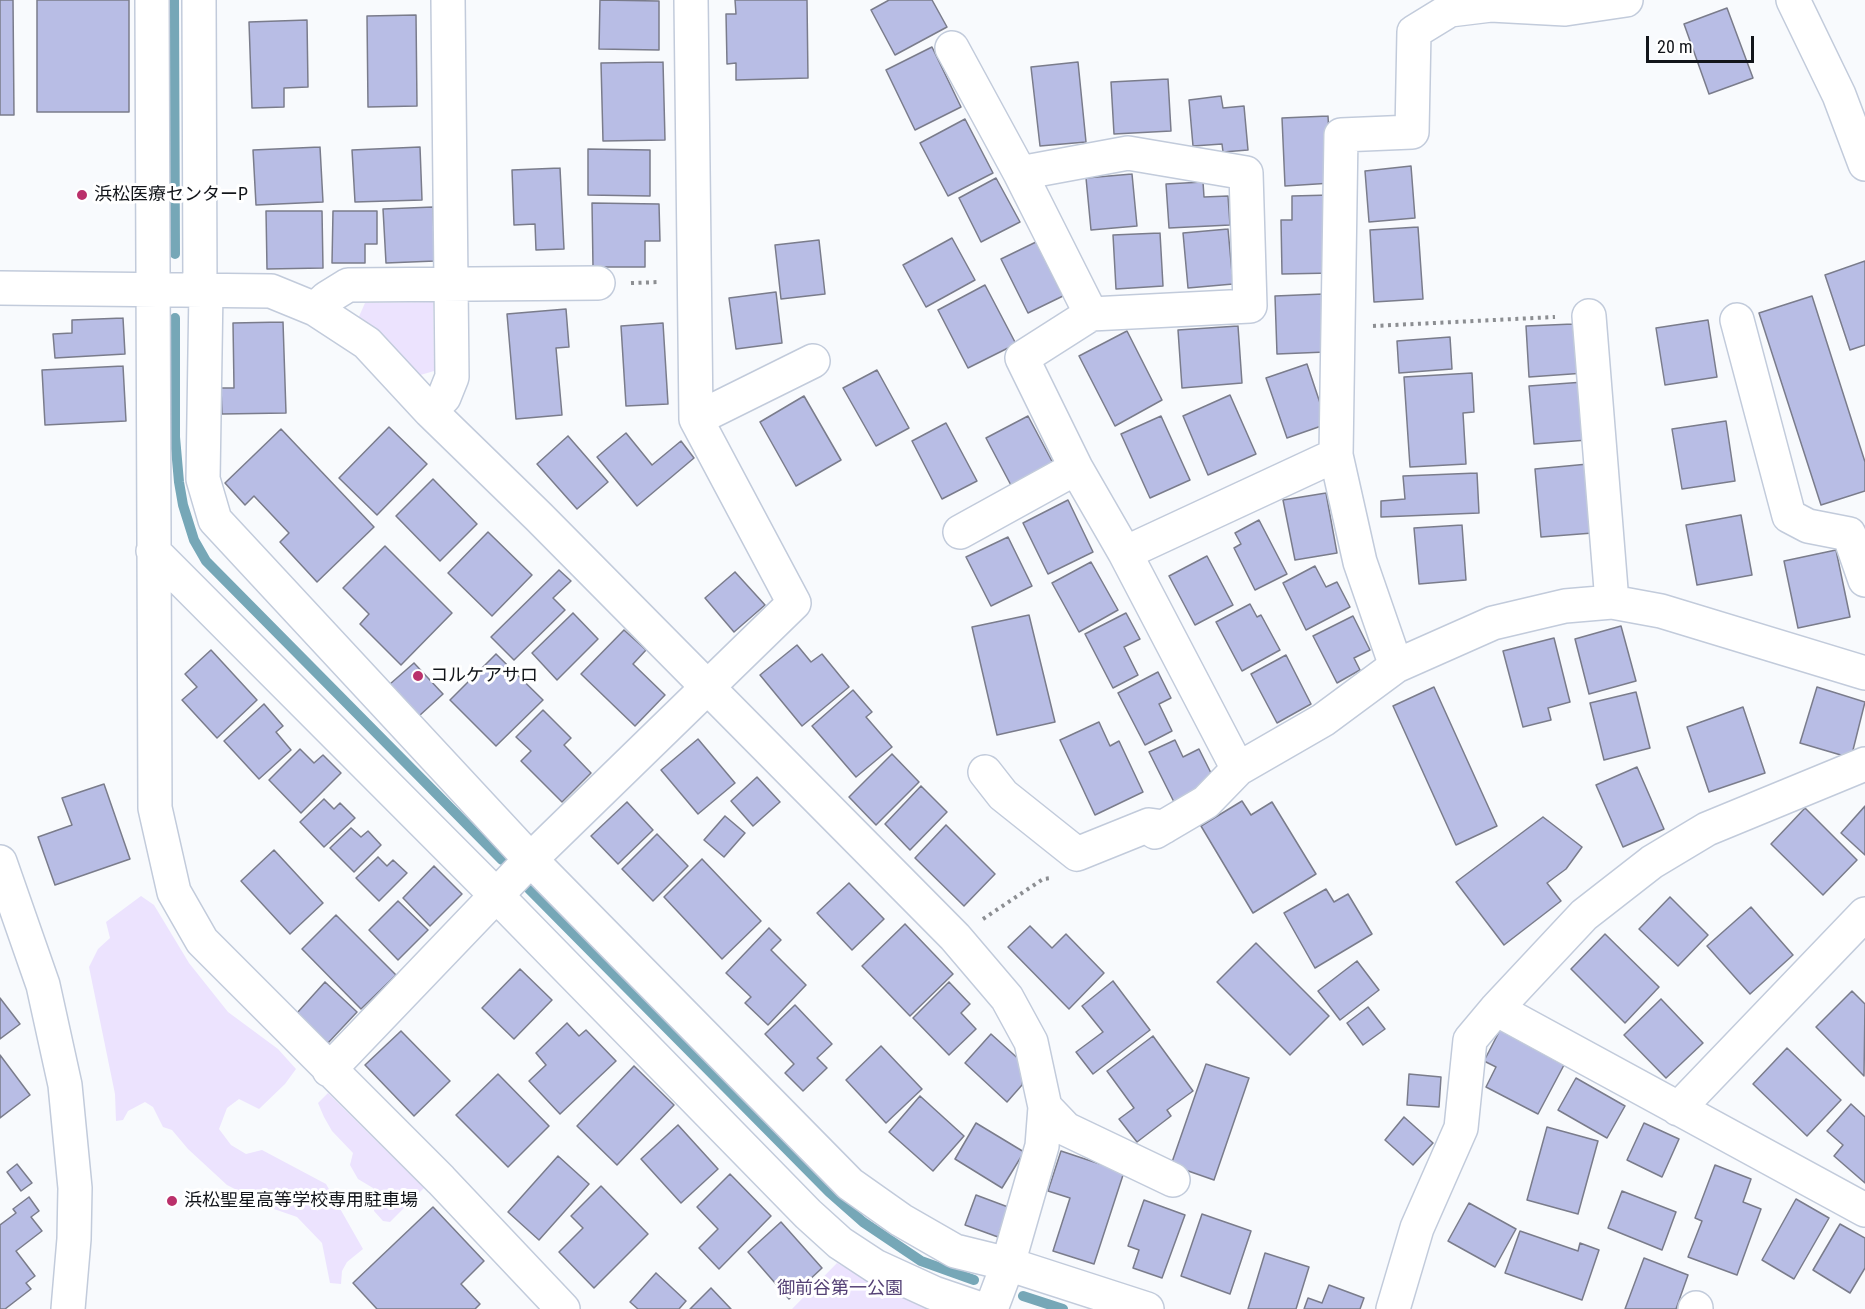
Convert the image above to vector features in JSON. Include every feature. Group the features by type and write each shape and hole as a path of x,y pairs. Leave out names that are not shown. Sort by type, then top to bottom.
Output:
{"street":[{"path":"152,0 155,808 174,892 202,941 441,1180 563,1309"},
{"path":"199,0 203,479 215,520 530,859 850,1184 901,1220 947,1247 1148,1309"},
{"path":"430,411 444,397 452,377 448,0"},
{"path":"329,1070 530,859 794,603 696,418 691,0"},
{"path":"1396,666 1360,562 1336,455 1341,135 1412,132 1414,32 1450,10 1491,5 1565,9 1626,0"},
{"path":"1793,0 1839,95 1858,123 1865,164"},
{"path":"952,48 1020,173 1091,314"},
{"path":"1020,173 1128,153 1246,173 1250,306 1091,314 1023,358 1076,468 1125,553 1238,769"},
{"path":"315,309 327,298 348,285 598,283"},
{"path":"0,288 271,291 315,309 368,343 430,411 955,937 1007,998 1031,1042 1045,1107 1042,1146 1008,1264 991,1309"},
{"path":"1588,316 1612,602"},
{"path":"1737,320 1749,357 1758,403 1789,516 1808,526 1849,534 1865,580"},
{"path":"696,418 813,361"},
{"path":"1125,553 1336,455"},
{"path":"960,532 1076,468"},
{"path":"153,551 496,895 800,1206 840,1243 875,1266 934,1293 981,1309"},
{"path":"985,772 1003,795 1077,854 1149,825 1160,830 1206,802 1238,769 1323,720 1396,666 1493,623 1564,606 1612,602 1661,611 1865,673"},
{"path":"1393,1309 1417,1228 1461,1128 1470,1040 1496,1009 1584,915 1653,862 1707,829 1865,764"},
{"path":"0,862 43,985 65,1085 75,1188 74,1239 68,1309"},
{"path":"1678,1109 1865,914"},
{"path":"1496,1009 1865,1210"},
{"path":"1045,1107 1066,1129 1173,1180"}],"path":[{"path":"598,283 693,282"},
{"path":"1338,327 1588,316"},
{"path":"955,937 1043,879 1060,877"}],"green space":[{"path":"433,302 434,371 417,376 357,321 365,303"},
{"path":"141,896 154,905 189,963 228,1012 278,1049 296,1069 285,1084 259,1109 239,1099 227,1108 219,1129 231,1145 246,1154 262,1150 326,1184 363,1249 347,1262 342,1271 341,1284 330,1283 322,1243 297,1217 274,1209 227,1185 188,1149 172,1130 163,1127 153,1107 145,1102 128,1111 123,1120 116,1121 115,1094 89,967 98,949 110,938 106,922"},
{"path":"328,1093 424,1188 390,1222 383,1221 374,1211 373,1188 358,1179 350,1165 353,1153 332,1131 324,1117 318,1103"},
{"name":"御前谷第一公園","path":"837,1263 919,1305 937,1309 792,1309"}],"building":[{"path":"0,0 13,0 14,115 0,115"},
{"path":"37,0 129,0 129,112 37,112"},
{"path":"600,0 659,1 659,50 599,49"},
{"path":"735,0 807,0 808,78 736,80 736,63 727,64 726,14 736,14"},
{"path":"889,0 932,0 947,27 895,55 871,10"},
{"path":"1727,8 1753,78 1709,94 1684,24"},
{"path":"416,15 417,106 368,107 367,16"},
{"path":"307,20 308,87 284,88 284,107 252,108 249,22"},
{"path":"932,47 961,107 915,130 886,70"},
{"path":"663,62 665,140 603,141 601,63"},
{"path":"1078,62 1086,142 1040,146 1031,67"},
{"path":"1168,79 1171,131 1114,134 1111,82"},
{"path":"1221,96 1223,108 1244,106 1248,150 1223,152 1222,144 1193,146 1189,100"},
{"path":"1328,116 1332,183 1285,186 1282,118"},
{"path":"965,119 993,173 948,196 920,143"},
{"path":"320,147 323,202 256,205 253,150"},
{"path":"420,147 422,200 355,202 352,150"},
{"path":"588,149 650,150 650,196 588,195"},
{"path":"1411,166 1415,218 1369,222 1365,171"},
{"path":"560,168 564,249 536,250 535,224 514,225 512,170"},
{"path":"1132,174 1137,226 1091,230 1086,178"},
{"path":"996,178 1020,222 981,242 959,198"},
{"path":"1203,182 1204,197 1228,196 1230,225 1169,228 1166,184"},
{"path":"1331,195 1333,273 1282,274 1281,220 1292,220 1292,196"},
{"path":"592,203 659,204 660,241 645,241 645,267 593,267"},
{"path":"433,207 435,261 386,263 383,209"},
{"path":"266,211 322,211 323,268 267,269"},
{"path":"333,211 377,211 377,244 365,244 365,263 332,263"},
{"path":"1418,227 1423,299 1374,302 1370,230"},
{"path":"1228,229 1233,284 1188,288 1183,233"},
{"path":"1160,233 1163,286 1116,289 1113,235"},
{"path":"952,238 975,280 926,307 903,265"},
{"path":"819,240 825,294 781,299 775,245"},
{"path":"1036,242 1063,296 1028,313 1001,259"},
{"path":"1865,261 1865,345 1850,350 1825,275"},
{"path":"985,285 1016,344 968,368 938,310"},
{"path":"776,292 782,343 736,349 729,298"},
{"path":"1324,294 1326,352 1277,354 1275,296"},
{"path":"1812,296 1865,462 1865,491 1821,505 1759,313"},
{"path":"566,309 569,347 556,348 562,415 516,419 507,314"},
{"path":"123,318 125,354 55,358 53,334 72,333 72,320"},
{"path":"1708,320 1717,377 1665,385 1656,328"},
{"path":"283,322 286,413 222,414 221,388 234,388 233,323"},
{"path":"663,323 668,404 626,406 621,326"},
{"path":"1573,324 1574,338 1583,338 1585,373 1529,377 1526,326"},
{"path":"1238,326 1242,383 1182,388 1178,330"},
{"path":"1127,331 1162,400 1115,426 1079,356"},
{"path":"1450,337 1452,369 1399,373 1397,341"},
{"path":"1307,364 1327,424 1287,438 1266,378"},
{"path":"123,366 126,421 45,425 42,370"},
{"path":"877,370 909,428 876,446 843,388"},
{"path":"1472,373 1474,412 1463,413 1466,464 1410,467 1404,377"},
{"path":"1584,382 1588,440 1534,444 1529,386"},
{"path":"1230,395 1256,454 1208,475 1183,416"},
{"path":"804,396 841,460 796,486 760,422"},
{"path":"1028,416 1055,467 1013,489 986,438"},
{"path":"1161,416 1190,480 1150,498 1121,434"},
{"path":"1726,421 1735,481 1682,489 1672,429"},
{"path":"946,423 977,481 942,499 912,441"},
{"path":"389,427 427,464 377,515 339,478"},
{"path":"281,429 374,527 317,582 280,542 289,533 254,496 245,505 225,483"},
{"path":"626,433 652,465 681,441 694,458 637,506 597,457"},
{"path":"568,436 608,482 577,509 537,464"},
{"path":"1588,464 1593,533 1541,537 1535,469"},
{"path":"1477,473 1479,513 1381,517 1381,501 1405,499 1403,476"},
{"path":"433,479 477,524 440,561 396,516"},
{"path":"1326,493 1337,553 1295,560 1283,500"},
{"path":"1068,500 1093,552 1048,574 1023,523"},
{"path":"1741,515 1752,575 1697,585 1686,525"},
{"path":"1259,520 1287,574 1255,590 1234,548 1241,544 1235,533"},
{"path":"1462,525 1466,580 1419,584 1414,528"},
{"path":"488,532 532,575 492,616 448,573"},
{"path":"1008,537 1032,586 991,606 966,557"},
{"path":"385,546 452,613 401,665 360,624 369,614 343,588"},
{"path":"1836,550 1850,617 1798,628 1784,561"},
{"path":"1207,556 1233,605 1195,625 1169,576"},
{"path":"1091,562 1118,610 1079,632 1052,583"},
{"path":"1315,566 1326,587 1337,582 1350,607 1306,630 1283,583"},
{"path":"559,570 571,581 553,598 565,610 514,660 491,637"},
{"path":"735,572 765,605 734,632 705,598"},
{"path":"1250,604 1257,617 1261,615 1280,650 1242,671 1216,622"},
{"path":"573,613 598,639 557,680 532,653"},
{"path":"1126,613 1140,639 1124,647 1138,675 1113,688 1085,634"},
{"path":"1029,615 1055,722 997,735 972,627"},
{"path":"1353,616 1370,650 1354,658 1360,670 1337,683 1313,636"},
{"path":"1621,626 1636,681 1589,694 1575,639"},
{"path":"624,630 646,650 633,664 665,695 635,726 581,674"},
{"path":"1554,638 1570,702 1548,708 1551,720 1523,727 1503,651"},
{"path":"797,645 811,662 822,654 849,687 802,726 760,675"},
{"path":"211,650 257,700 217,738 182,700 197,687 185,674"},
{"path":"496,654 543,700 496,746 450,700"},
{"path":"1286,655 1311,704 1277,723 1251,674"},
{"path":"414,663 443,694 419,716 390,684"},
{"path":"1158,672 1171,698 1159,704 1172,731 1145,745 1118,693"},
{"path":"1434,687 1497,826 1456,845 1393,706"},
{"path":"1817,687 1865,702 1851,758 1800,743"},
{"path":"853,690 872,712 866,717 892,747 856,777 812,726"},
{"path":"1636,692 1650,748 1604,760 1590,703"},
{"path":"264,704 283,726 276,732 291,750 259,779 224,741"},
{"path":"1743,707 1765,773 1709,792 1687,727"},
{"path":"543,710 571,738 564,745 591,773 562,802 521,761 531,751 516,737"},
{"path":"1099,722 1110,746 1119,741 1143,792 1095,815 1060,740"},
{"path":"698,739 735,783 698,814 661,770"},
{"path":"1175,740 1183,757 1199,749 1215,781 1174,802 1149,752"},
{"path":"300,749 314,763 323,755 341,773 301,813 269,780"},
{"path":"892,754 919,782 876,825 849,797"},
{"path":"1637,767 1664,829 1623,847 1596,785"},
{"path":"757,777 780,802 753,826 731,801"},
{"path":"104,784 130,859 55,885 38,837 72,825 62,798"},
{"path":"921,786 947,812 910,850 885,824"},
{"path":"324,799 334,809 340,803 355,818 324,847 300,822"},
{"path":"1242,801 1251,815 1272,802 1316,874 1253,913 1201,826"},
{"path":"627,802 653,830 618,864 591,836"},
{"path":"1865,806 1865,855 1841,833"},
{"path":"1805,808 1857,860 1823,895 1771,844"},
{"path":"725,816 745,833 724,857 704,840"},
{"path":"1543,817 1582,847 1566,869 1547,883 1561,901 1504,945 1456,882"},
{"path":"946,825 995,874 964,906 915,858"},
{"path":"351,828 361,837 368,831 381,845 354,872 330,848"},
{"path":"657,834 688,866 653,901 622,869"},
{"path":"274,850 323,903 290,934 241,881"},
{"path":"378,857 387,866 393,860 407,873 379,901 356,878"},
{"path":"702,859 761,921 722,959 664,897"},
{"path":"434,866 462,894 430,926 403,898"},
{"path":"849,883 884,919 852,950 817,913"},
{"path":"1326,889 1334,902 1348,894 1372,934 1315,968 1284,913"},
{"path":"1670,897 1708,935 1678,966 1639,929"},
{"path":"398,901 428,930 398,960 369,930"},
{"path":"1751,907 1793,955 1750,994 1707,946"},
{"path":"336,915 396,975 361,1009 302,949"},
{"path":"905,924 953,974 910,1016 862,966"},
{"path":"1030,926 1052,948 1066,934 1104,973 1069,1009 1008,947"},
{"path":"769,928 781,940 771,950 806,985 768,1025 745,1003 751,997 726,973"},
{"path":"1605,934 1659,987 1625,1023 1571,969"},
{"path":"1256,943 1329,1016 1290,1055 1217,982"},
{"path":"1357,961 1379,990 1340,1020 1318,991"},
{"path":"520,969 552,1000 514,1039 482,1008"},
{"path":"1113,981 1150,1030 1093,1074 1076,1052 1103,1032 1082,1006"},
{"path":"325,982 357,1012 328,1043 297,1013"},
{"path":"949,982 970,1004 961,1013 976,1029 949,1055 913,1018"},
{"path":"1852,991 1865,1004 1864,1076 1816,1027"},
{"path":"0,998 20,1024 0,1039"},
{"path":"1661,999 1703,1043 1666,1078 1624,1035"},
{"path":"795,1005 832,1044 817,1058 827,1068 803,1091 785,1073 794,1064 765,1034"},
{"path":"1368,1007 1385,1029 1363,1045 1347,1023"},
{"path":"567,1023 579,1036 586,1030 616,1061 560,1114 529,1081 546,1065 536,1053"},
{"path":"1500,1030 1564,1065 1538,1114 1486,1087 1496,1067 1484,1061"},
{"path":"401,1031 450,1081 414,1116 365,1065"},
{"path":"991,1034 1024,1064 1022,1085 1007,1102 965,1063"},
{"path":"1153,1036 1193,1091 1167,1110 1171,1116 1137,1142 1119,1119 1134,1108 1107,1071"},
{"path":"881,1046 922,1089 886,1123 846,1080"},
{"path":"1787,1048 1841,1100 1807,1136 1753,1084"},
{"path":"0,1055 30,1095 0,1118"},
{"path":"1206,1064 1249,1078 1214,1180 1171,1165"},
{"path":"634,1066 674,1105 617,1165 577,1126"},
{"path":"498,1074 549,1126 508,1167 456,1115"},
{"path":"1409,1074 1441,1077 1439,1107 1407,1105"},
{"path":"1576,1078 1625,1106 1607,1138 1558,1110"},
{"path":"920,1096 964,1136 933,1171 889,1132"},
{"path":"1851,1104 1865,1117 1865,1183 1834,1156 1843,1145 1827,1131"},
{"path":"1404,1117 1433,1143 1413,1165 1385,1140"},
{"path":"976,1123 1024,1152 1002,1188 955,1159"},
{"path":"1644,1123 1679,1139 1662,1177 1627,1160"},
{"path":"678,1125 718,1169 681,1203 641,1159"},
{"path":"1547,1127 1598,1141 1578,1214 1527,1200"},
{"path":"1061,1151 1124,1172 1094,1264 1053,1251 1070,1198 1048,1191"},
{"path":"558,1156 589,1184 539,1240 508,1212"},
{"path":"17,1164 32,1183 21,1191 7,1172"},
{"path":"1715,1165 1751,1179 1743,1202 1761,1209 1737,1275 1688,1257 1702,1221 1695,1218"},
{"path":"730,1174 771,1216 719,1269 699,1248 718,1229 697,1207"},
{"path":"601,1186 648,1234 594,1288 559,1252 583,1228 571,1216"},
{"path":"1622,1191 1676,1212 1662,1250 1608,1228"},
{"path":"976,1195 1008,1207 998,1237 965,1225"},
{"path":"29,1197 39,1211 31,1217 42,1231 16,1251 35,1276 26,1283 31,1289 5,1309 0,1309 0,1225 16,1213 13,1209"},
{"path":"1796,1199 1829,1218 1794,1279 1762,1260"},
{"path":"1144,1200 1185,1215 1162,1278 1133,1268 1139,1250 1128,1246"},
{"path":"1469,1203 1516,1229 1495,1267 1448,1241"},
{"path":"433,1207 484,1261 461,1284 480,1304 475,1309 377,1309 353,1283"},
{"path":"1202,1214 1251,1231 1230,1294 1181,1276"},
{"path":"781,1222 822,1268 789,1299 748,1252"},
{"path":"1840,1224 1865,1238 1865,1268 1850,1293 1813,1270"},
{"path":"1520,1231 1578,1251 1580,1243 1599,1250 1582,1300 1505,1273"},
{"path":"1265,1253 1309,1267 1296,1309 1248,1309"},
{"path":"1644,1258 1688,1275 1676,1309 1625,1309"},
{"path":"656,1273 686,1301 679,1309 638,1309 630,1302"},
{"path":"1329,1285 1364,1298 1360,1309 1304,1309 1308,1298 1322,1303"},
{"path":"711,1288 731,1309 690,1309"}],"waterway":[{"path":"174,0 175,254"},
{"path":"175,318 175,437 179,482 183,505 194,540 206,561 502,860"},
{"path":"529,889 829,1192 863,1222 921,1261 974,1280"},
{"path":"1023,1296 1063,1309"}],"place":[{"name":"浜松医療センターP","path":"82,195"},
{"name":"コルケアサロ","path":"418,676"},
{"name":"浜松聖星高等学校専用駐車場","path":"172,1201"}]}
